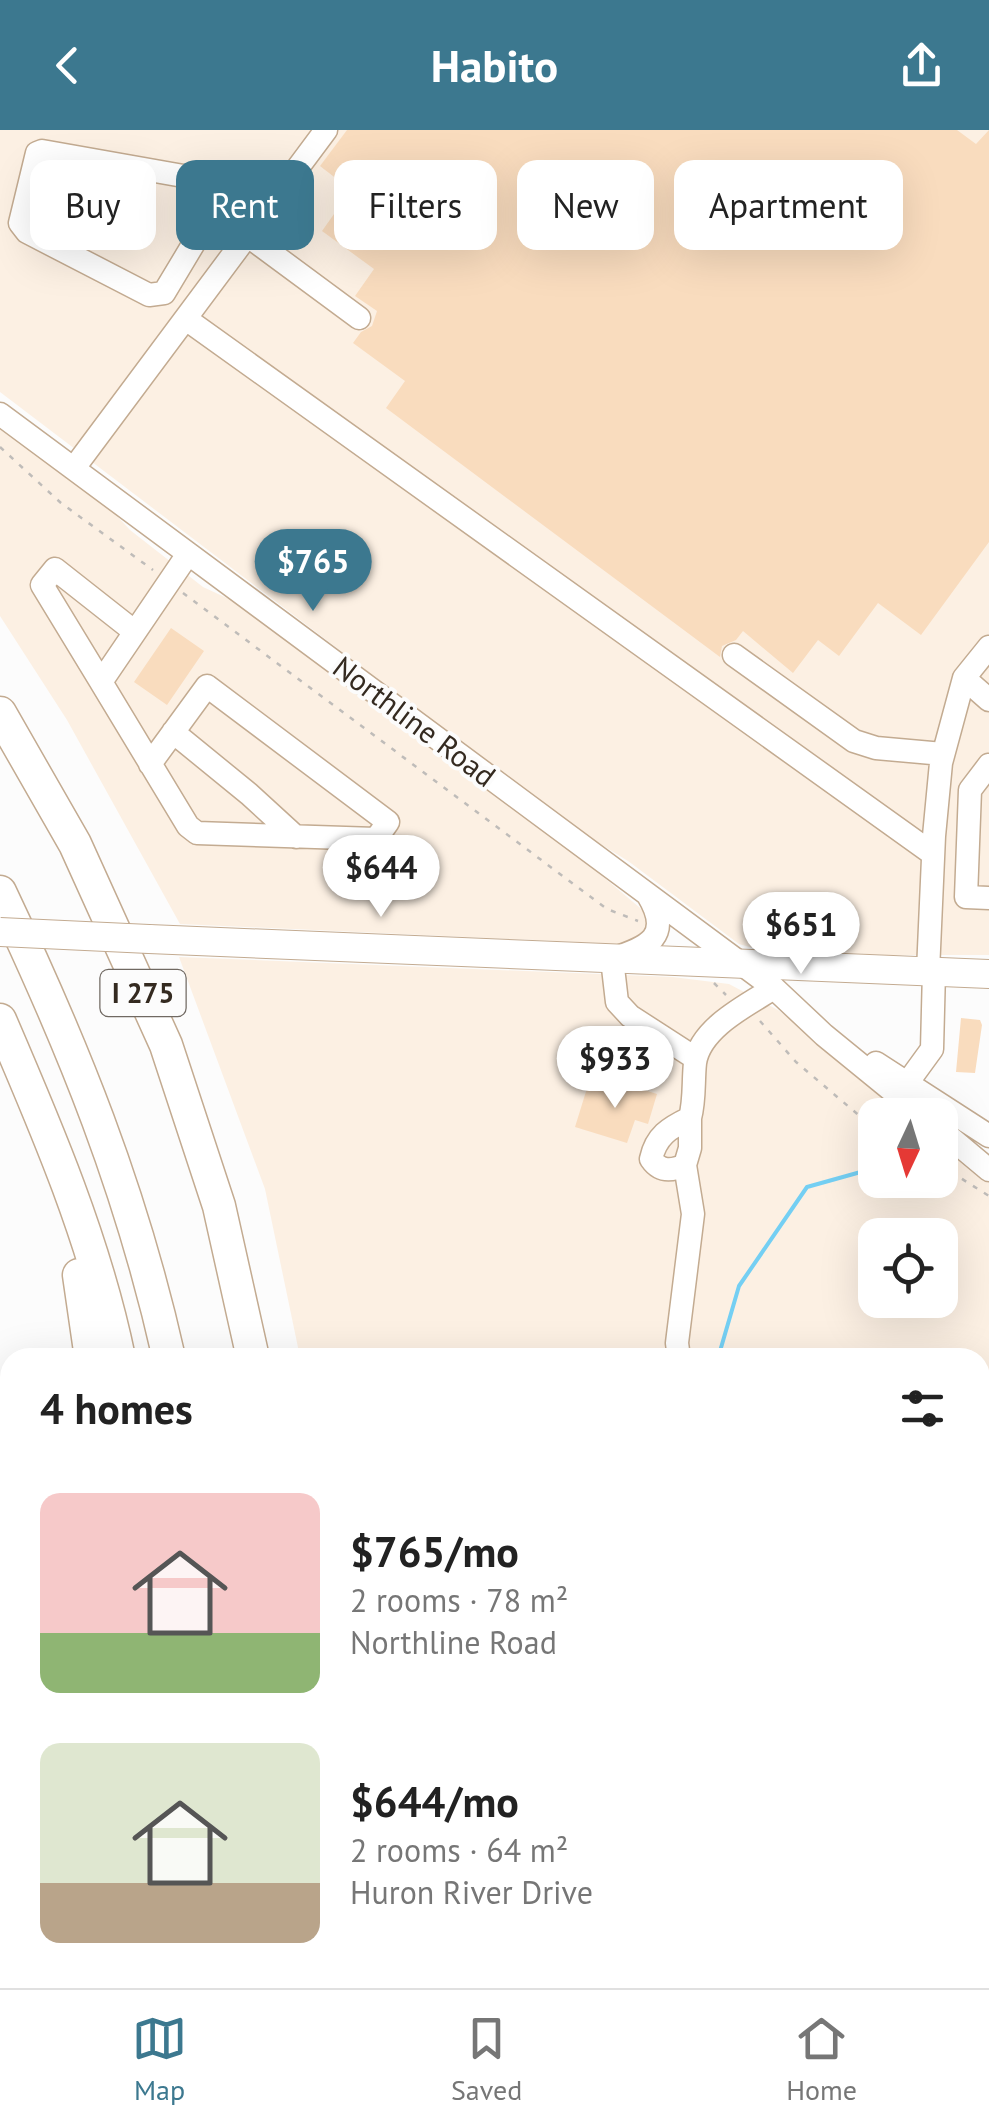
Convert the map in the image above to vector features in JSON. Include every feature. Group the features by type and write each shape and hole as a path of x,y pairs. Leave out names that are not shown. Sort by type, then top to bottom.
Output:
{"highway":[{"name":"I 275","path":"0,713 75,844 166,1046 219,1206 251,1348"},
{"name":"I 275","path":"0,892 92,1096 138,1235 166,1348"},
{"path":"4,1031 14,1076 52,1177 77,1268 89,1348"},
{"path":"4,1031 52,1142 84,1232 116,1348"},
{"path":"238,1292 270,1348"}],"main road":[{"path":"0,932 989,974"}],"street":[{"path":"304,160 326,130"},
{"path":"42,151 230,184 164,294 150,295 27,232 20,222 37,154 42,151"},
{"path":"74,468 238,250"},
{"path":"267,250 359,318"},
{"path":"186,319 933,847 967,842"},
{"name":"Northline Road","path":"0,414 774,988 901,1098"},
{"path":"101,682 188,554"},
{"path":"135,632 55,569 42,585 150,764 188,826 197,833 376,839 388,822 207,686 150,764"},
{"path":"908,1082 932,1049 933,847 943,754 964,678 989,647"},
{"path":"734,655 854,741 876,748 943,754"},
{"path":"964,678 989,700"},
{"path":"173,732 296,837"},
{"path":"989,764 970,790 966,897 989,898"},
{"path":"648,895 658,915 655,936 646,946 612,959 617,1002 630,1016 696,1058"},
{"path":"677,1348 693,1214 685,1165 690,1148 696,1058 709,1035 774,988"},
{"name":"Northline Road","path":"824,1035 908,1082 989,1136"},
{"path":"685,1165 666,1170 651,1159 662,1134 690,1118"},
{"path":"958,1145 989,1170"}],"path":[{"path":"0,447 61,503 607,909 644,923"},
{"path":"712,981 729,997"},
{"path":"755,1016 796,1062 858,1115"},
{"path":"958,1176 989,1196"}],"shaded area":[{"path":"0,130 989,130 989,955 887,955 739,944 628,861 571,826 0,392"},
{"path":"0,424 101,499 130,530 203,587 242,605 565,845 645,912 650,919 644,937 622,944 180,924 67,720 0,616"},
{"path":"179,957 673,977 729,984 778,1010 894,1098 858,1098 858,1198 958,1198 958,1146 989,1170 989,1348 298,1348 265,1189"}],"building":[{"path":"347,130 957,130 976,144 989,130 989,542 921,635 878,603 839,656 818,640 793,673 743,631 736,640 722,646 720,657 386,408 405,381 353,343 372,326 377,311 355,296 374,269 348,250 497,250 497,160 334,160 334,177 320,166"},
{"path":"334,214 334,240 322,231"},
{"path":"171,628 204,651 167,705 134,682"},
{"path":"961,1018 980,1020 982,1025 975,1073 956,1072"},
{"path":"616,1081 657,1094 648,1124 635,1120 627,1143 575,1127 588,1085 613,1093"}],"waterway":[{"path":"721,1348 739,1286 807,1187 858,1173"}]}
